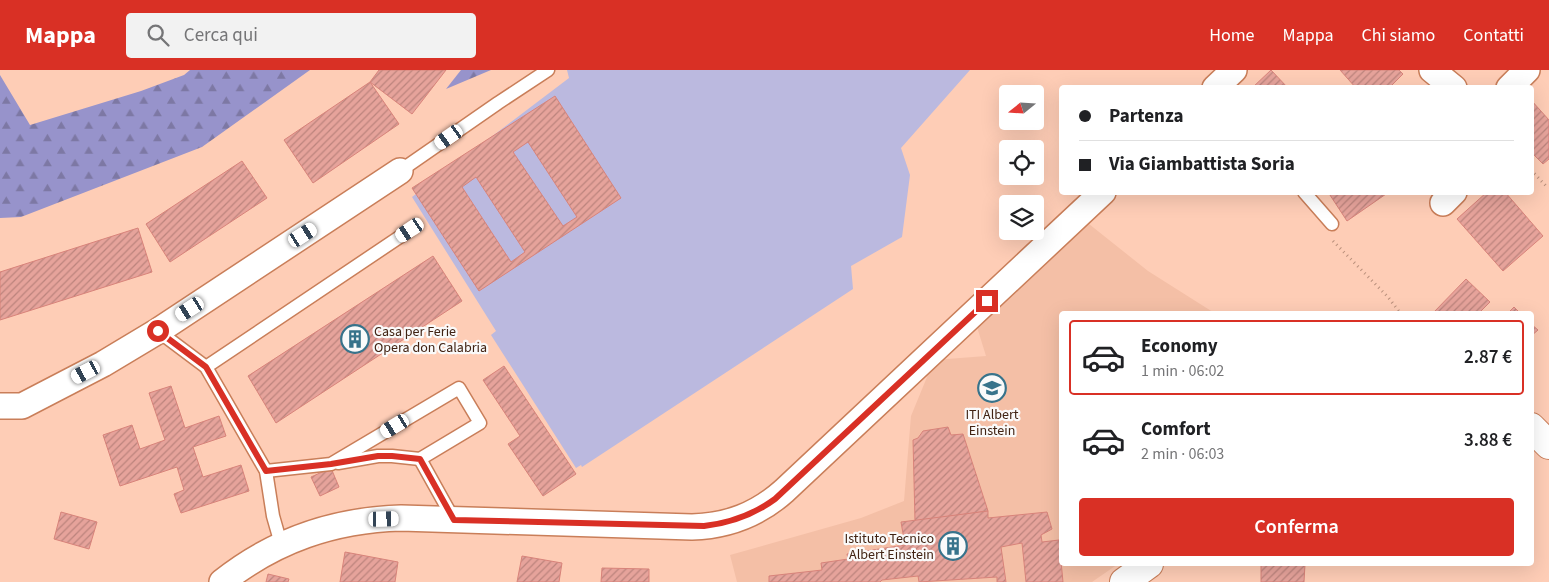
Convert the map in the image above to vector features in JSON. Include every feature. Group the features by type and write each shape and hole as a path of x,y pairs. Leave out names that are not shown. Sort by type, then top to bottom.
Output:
{"street":[{"path":"1219,85 1234,70"},
{"path":"1430,70 1438,85"},
{"path":"1430,70 1450,85"},
{"path":"1512,85 1527,70"},
{"path":"0,406 22,406 102,364 158,331 400,171"},
{"path":"222,582 248,563 282,544 325,529 367,520 401,518 692,526 715,525 745,517 766,506 784,491 1100,195"},
{"path":"1534,430 1549,445"},
{"path":"1124,582 1146,566"}],"lane":[{"path":"400,171 498,102 548,70"},
{"path":"1307,195 1332,224"},
{"path":"206,367 410,230"},
{"path":"158,331 206,367 266,471 273,516 282,544"},
{"path":"266,471 331,464 378,456 420,459 480,423 459,388 331,464"},
{"path":"420,459 454,520"}],"path":[{"path":"1534,173 1548,188"},
{"path":"1332,241 1388,297 1399,311"}],"shaded area":[{"path":"567,70 970,70 901,148 910,175 902,237 851,266 853,289 582,467 581,465 576,468 491,335 496,331 412,197 569,78"},
{"name":"ITI Albert Einstein","path":"1089,224 1148,271 1211,311 1059,311 1059,566 1115,566 1092,582 737,582 730,555 861,518 904,501 911,416 934,360 986,356 977,327"}],"green space":[{"path":"190,70 310,70 202,147 21,217 0,218 0,75 30,125 141,91 184,75"},
{"path":"461,70 491,70 446,89"}],"building":[{"path":"379,70 446,70 412,114 370,82"},
{"path":"1271,70 1285,85 1255,85"},
{"path":"1340,70 1399,70 1403,74 1392,85 1353,85"},
{"path":"370,82 399,124 313,183 284,140"},
{"path":"555,96 621,198 479,291 412,188","holes":["528,142 577,217 563,226 513,152","476,177 525,252 511,262 462,187"]},
{"path":"1534,103 1549,120 1549,159 1543,164 1534,155"},
{"path":"242,161 267,198 170,262 146,224"},
{"path":"1330,195 1385,195 1347,221"},
{"path":"1484,195 1508,195 1543,236 1503,271 1457,219"},
{"path":"138,228 152,272 0,320 0,272"},
{"name":"Casa per Ferie Opera don Calabria","path":"433,256 462,301 276,423 248,376"},
{"path":"1466,279 1490,302 1481,311 1435,311"},
{"path":"1514,307 1518,311 1510,311"},
{"path":"504,366 576,474 543,496 508,444 520,436 483,380"},
{"path":"171,386 185,428 219,416 226,436 193,447 203,477 241,465 249,491 181,513 174,494 184,490 177,467 120,486 103,435 132,425 140,449 165,440 149,393"},
{"path":"948,427 951,435 963,434 988,511 915,521 913,440 918,438 923,431"},
{"path":"331,468 339,487 320,496 311,477"},
{"name":"Istituto Tecnico Albert Einstein","path":"988,511 988,518 1047,512 1052,529 1041,535 1042,542 1059,540 1059,566 1061,566 1063,582 1026,582 1022,543 1001,547 1006,582 997,582 997,577 919,582 918,576 882,580 880,582 769,582 769,576 822,570 821,563 848,559 847,554 905,545 901,522"},
{"path":"61,512 97,522 89,549 54,539"},
{"path":"345,552 398,562 395,582 340,582"},
{"path":"522,556 562,563 559,582 517,582"},
{"path":"1261,566 1305,566 1304,582 1261,582"},
{"path":"602,568 649,569 649,582 601,582"},
{"path":"268,574 289,579 288,582 266,582"}],"place":[{"name":"Casa per Ferie Opera don Calabria","path":"355,339"},
{"name":"ITI Albert Einstein","path":"992,388"},
{"name":"Istituto Tecnico Albert Einstein","path":"953,546"}],"route":[{"path":"158,331 206,367 266,471 331,464 378,456 420,459 454,520 704,526 725,523 745,517 775,499 987,301"}]}
